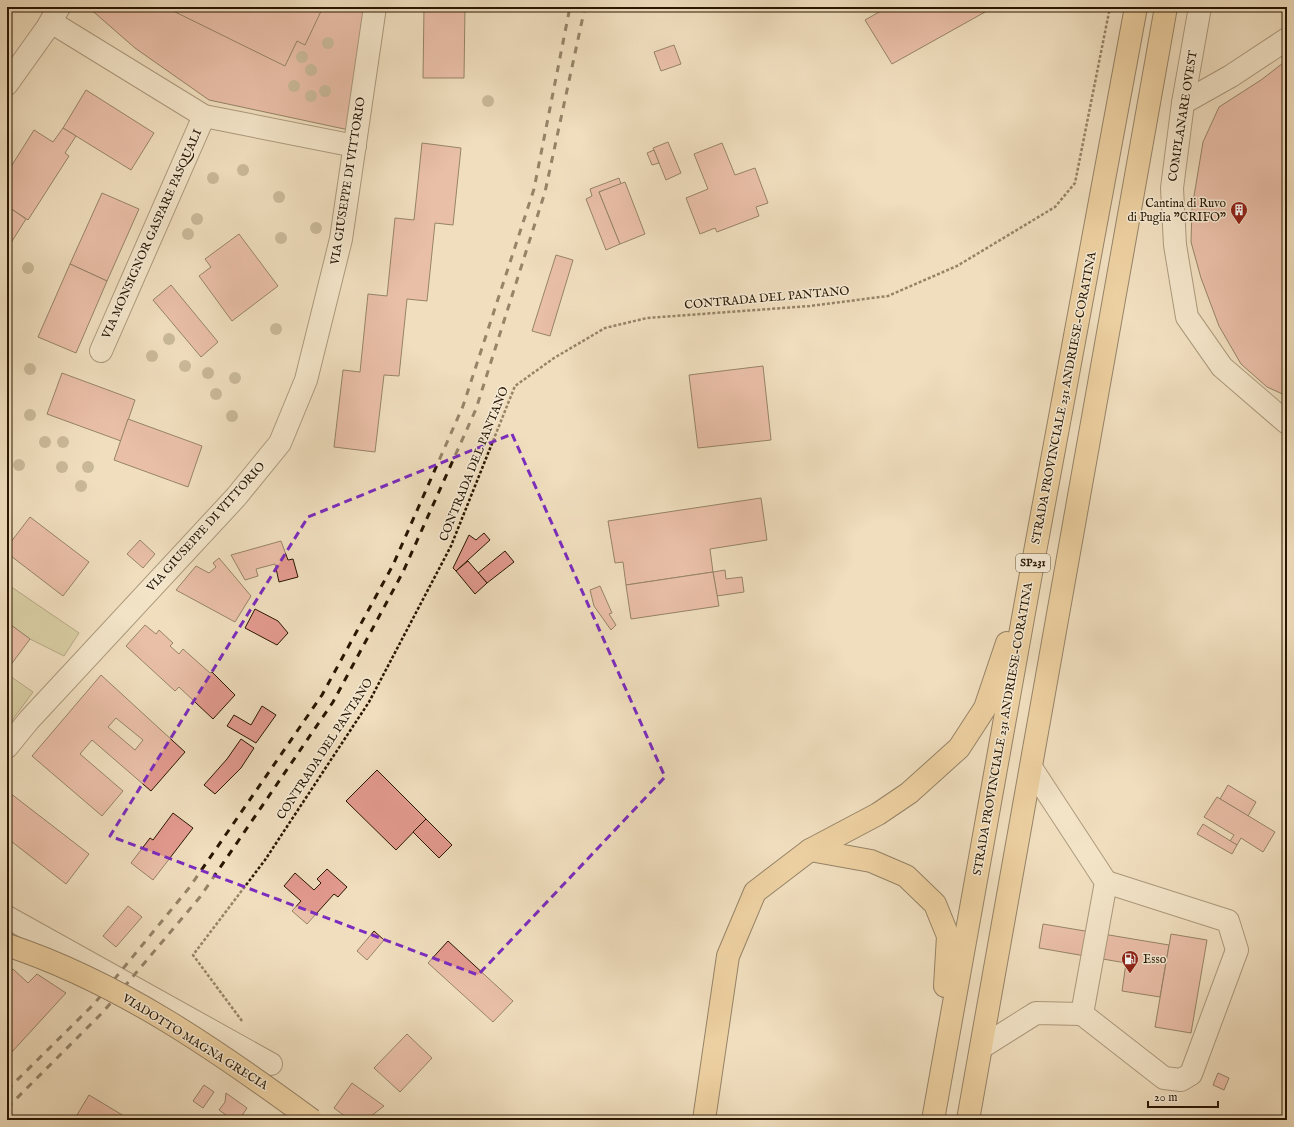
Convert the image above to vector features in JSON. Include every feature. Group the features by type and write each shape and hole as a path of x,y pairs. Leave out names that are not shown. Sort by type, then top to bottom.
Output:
{"main road":[{"name":"STRADA PROVINCIALE 231 ANDRIESE-CORATINA","path":"933,1120 1032,568 1136,7"},
{"name":"SP231","path":"968,1120 1032,769 1166,7"},
{"path":"704,1120 728,956 756,892 810,850 878,814 910,793 959,748 986,708 1032,568"},
{"path":"810,850 870,861 906,876 935,904 948,936 939,1085"},
{"name":"VIADOTTO MAGNA GRECIA","path":"7,944 36,954 97,982 144,1007 259,1081 312,1120"}],"street":[{"name":"VIA GIUSEPPE DI VITTORIO","path":"7,747 29,720 236,497 280,443 306,380 341,239 375,7"},
{"name":"COMPLANARE OVEST","path":"1200,7 1182,103 1172,188 1175,245 1187,317 1222,367 1287,423"},
{"path":"7,84 55,14 204,116 355,146"},
{"path":"1182,103 1231,76 1287,39"},
{"name":"VIA MONSIGNOR GASPARE PASQUALI","path":"101,351 204,116"},
{"path":"982,1047 1036,1013 1082,1014 1164,1078 1181,1080 1191,1074 1237,950 1228,921 1106,882 1032,769"},
{"path":"1082,1014 1106,882"},
{"path":"7,917 271,1064"}],"path":[{"name":"CONTRADA DEL PANTANO","path":"246,1026 193,955 264,860 369,702 451,546 515,386 554,358 605,328 647,318 810,306 888,296 956,266 1055,207 1075,184 1110,7"}],"highlighted area":[{"path":"512,434 665,777 478,975 110,836 308,517"}],"green space":[{"path":"7,584 79,633 64,656 30,639 7,622"},
{"path":"7,674 33,692 7,727"}],"building":[{"path":"88,7 365,7 349,130 209,100 135,48"},
{"path":"165,7 323,7 305,45 297,41 285,66"},
{"path":"424,7 465,7 464,78 423,78"},
{"path":"888,7 994,7 892,64 865,20"},
{"path":"674,45 681,64 661,71 654,52"},
{"name":"Cantina di Ruvo di Puglia \"CRIFO\"","path":"1287,60 1287,396 1267,387 1241,364 1219,326 1201,278 1191,242 1192,208 1203,142 1219,107 1261,80"},
{"path":"86,90 154,133 131,170 63,128"},
{"path":"63,128 76,136 65,153 69,156 28,220 7,206 7,173 34,130 53,142"},
{"path":"668,142 681,173 666,180 653,148"},
{"path":"422,143 461,148 453,225 435,223 427,301 407,299 399,376 384,375 375,452 334,447 343,370 360,372 368,294 387,296 395,218 414,220"},
{"path":"722,143 735,175 755,168 768,203 756,207 759,216 717,232 715,228 700,234 686,198 708,189 694,154"},
{"path":"654,150 659,163 652,165 647,153"},
{"path":"619,178 621,184 599,192 620,244 606,250 586,199 592,196 590,189"},
{"path":"625,182 645,234 620,244 599,192"},
{"path":"102,193 139,209 107,281 70,264"},
{"path":"7,206 26,219 7,249"},
{"path":"239,234 278,286 232,321 199,276 211,267 205,259"},
{"path":"556,255 573,260 550,336 532,331"},
{"path":"70,264 107,281 76,353 38,337"},
{"path":"171,285 218,342 201,357 153,300"},
{"path":"763,366 771,440 698,448 689,375"},
{"path":"62,373 135,400 121,441 47,414"},
{"path":"128,419 202,446 188,487 114,460"},
{"path":"761,498 767,540 710,549 713,572 626,585 623,562 615,563 608,521"},
{"path":"30,517 89,562 63,596 7,553 7,547"},
{"path":"484,533 490,540 456,571 453,568 469,535 476,540"},
{"path":"140,540 155,554 143,568 127,554"},
{"path":"281,541 288,560 293,559 298,577 279,582 275,564 256,569 258,576 245,580 231,555"},
{"path":"505,551 514,562 487,583 478,573"},
{"path":"219,558 251,596 235,622 176,590 196,566 209,573 216,567 213,563"},
{"path":"468,561 487,583 475,594 456,571"},
{"path":"725,570 726,579 742,577 744,592 717,596 713,572"},
{"path":"713,572 719,606 631,619 626,585"},
{"path":"600,586 612,613 609,614 616,625 611,630 594,606 590,590"},
{"path":"255,609 278,621 288,633 277,645 245,628"},
{"path":"7,622 30,639 7,670"},
{"path":"145,625 156,634 159,630 173,643 170,646 179,654 183,649 210,673 212,672 235,695 213,719 179,687 175,691 126,646"},
{"path":"101,675 185,752 151,791 92,740 80,754 123,791 102,816 32,756","holes":["116,718 143,740 135,750 108,727"]},
{"path":"262,706 276,715 256,743 227,726 234,715 251,725"},
{"path":"241,739 254,748 241,768 215,794 204,785 227,759"},
{"path":"377,770 426,819 396,850 346,801"},
{"path":"1228,785 1256,802 1248,816 1220,799"},
{"path":"10,793 89,854 66,884 7,838 7,796"},
{"path":"1217,797 1275,832 1263,852 1241,838 1237,845 1235,844 1230,841 1234,835 1204,817"},
{"path":"173,813 193,828 153,880 131,863 150,838 153,840"},
{"path":"426,819 452,845 439,858 413,832"},
{"path":"1203,824 1237,845 1232,854 1197,834"},
{"path":"327,869 347,887 338,897 334,894 307,924 292,911 301,901 284,886 295,873 314,890 321,883 317,879"},
{"path":"128,906 142,917 116,947 103,936"},
{"path":"1043,924 1169,945 1160,997 1122,991 1126,963 1039,948"},
{"path":"374,931 384,940 367,960 357,951"},
{"path":"1171,934 1207,940 1191,1033 1155,1027"},
{"path":"448,941 513,1001 493,1022 428,963"},
{"path":"13,969 28,983 37,974 66,993 11,1053 7,1050 7,975"},
{"path":"407,1034 432,1058 400,1092 374,1068"},
{"path":"1218,1073 1229,1078 1224,1090 1213,1085"},
{"path":"352,1083 384,1106 366,1120 350,1120 334,1108"},
{"path":"204,1085 214,1092 203,1108 193,1101"},
{"path":"226,1093 247,1108 239,1120 233,1120 219,1110 225,1102"},
{"path":"89,1095 129,1119 74,1120"}],"railway":[{"path":"7,1090 94,1004 189,888 322,695 393,565 463,406 534,189 570,7"},
{"path":"7,1108 103,1012 200,897 333,702 403,572 476,409 545,192 585,7"}],"place":[{"name":"Cantina di Ruvo di Puglia \"CRIFO\"","path":"1239,225"},
{"name":"Esso","path":"1130,974"}]}
